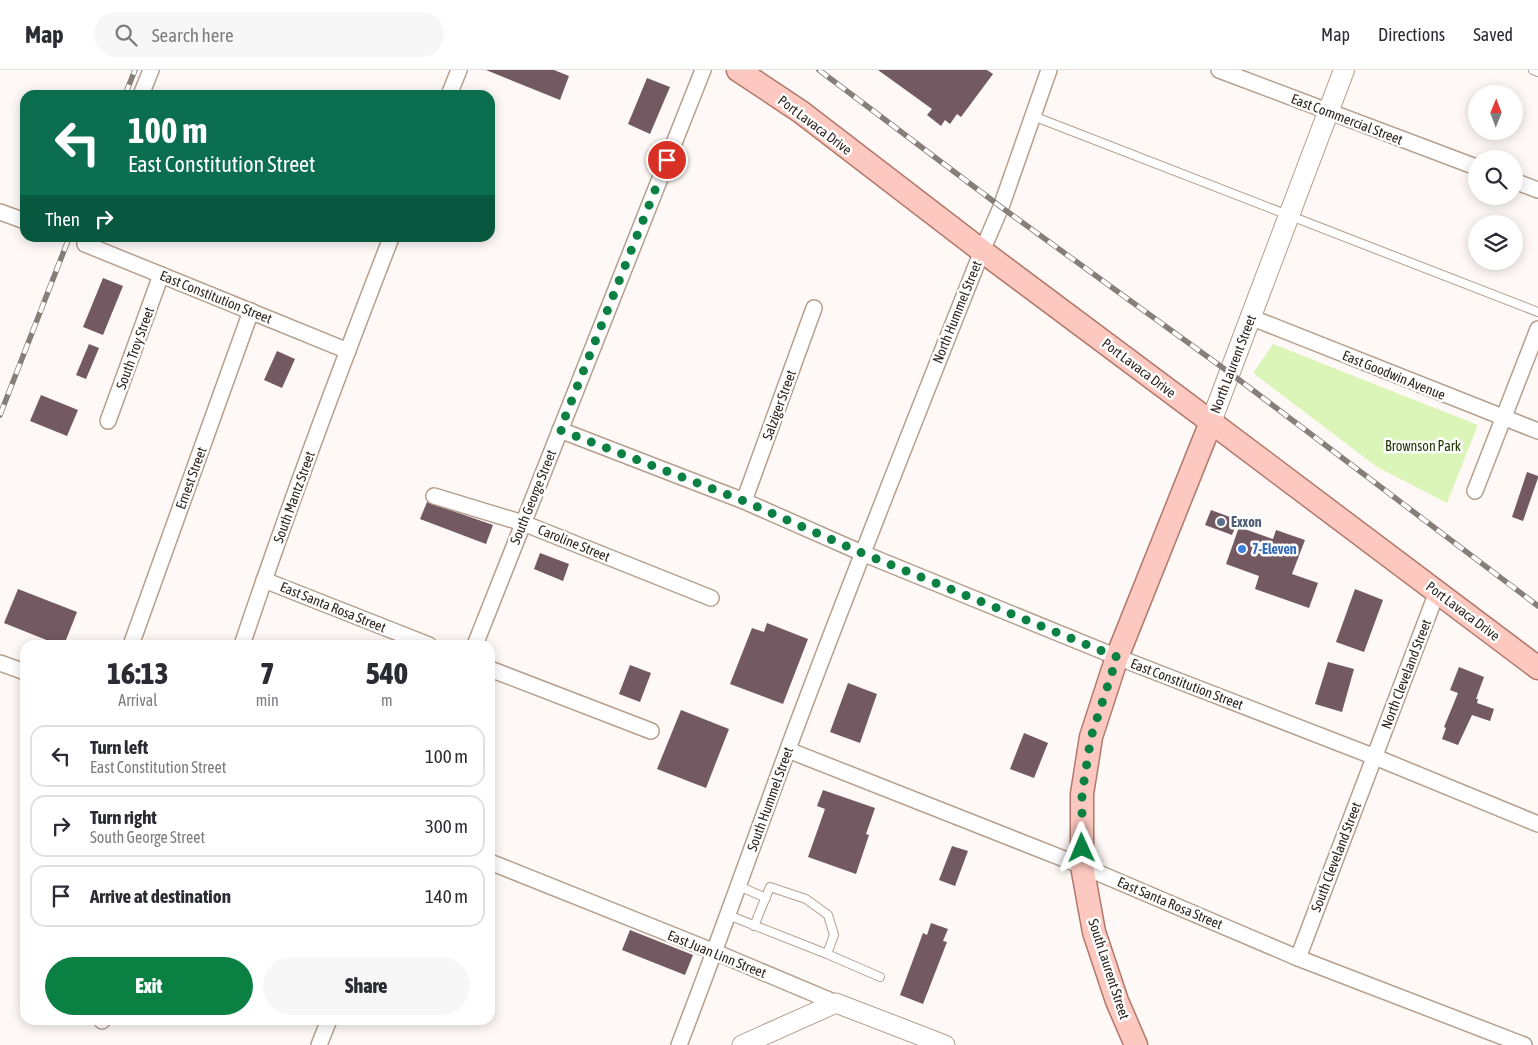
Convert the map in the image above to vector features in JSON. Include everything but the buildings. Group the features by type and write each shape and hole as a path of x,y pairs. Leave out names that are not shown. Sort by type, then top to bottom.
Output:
{"main road":[{"name":"Port Lavaca Drive","path":"738,70 801,112 982,251 1538,668"},
{"name":"North Laurent Street","path":"1117,657 1211,422 1344,70"},
{"name":"South Laurent Street","path":"1117,657 1089,747 1082,794 1082,866 1094,932 1117,1001 1136,1045"}],"street":[{"path":"143,90 151,70"},
{"path":"451,90 459,70"},
{"name":"South George Street","path":"477,640 703,70"},
{"name":"North Hummel Street","path":"862,553 1001,207 1049,70"},
{"name":"East Commercial Street","path":"1219,70 1468,164"},
{"path":"1523,184 1538,190"},
{"path":"0,212 20,219"},
{"name":"East Constitution Street","path":"88,242 161,275 348,351"},
{"name":"South Mantz Street","path":"244,640 264,580 389,242"},
{"name":"South Troy Street","path":"108,421 161,275"},
{"name":"Salziger Street","path":"744,501 814,308"},
{"name":"Ernest Street","path":"133,640 251,311"},
{"name":"East Goodwin Avenue","path":"1250,317 1538,431"},
{"path":"1475,491 1538,329"},
{"name":"East Constitution Street","path":"560,430 744,501 862,553 1117,657 1375,757 1538,824"},
{"name":"Caroline Street","path":"434,496 523,523 711,598"},
{"name":"South Hummel Street","path":"679,1045 862,553"},
{"name":"East Santa Rosa Street","path":"264,580 416,640"},
{"name":"North Cleveland Street","path":"1375,757 1437,592"},
{"path":"0,663 20,670"},
{"path":"495,671 651,731"},
{"name":"East Santa Rosa Street","path":"788,750 1082,866 1298,958 1524,1045"},
{"name":"South Cleveland Street","path":"1298,958 1375,757"},
{"name":"East Juan Linn Street","path":"495,864 715,952 836,1003 945,1045"},
{"path":"742,1045 836,1003"},
{"path":"319,1045 327,1025"}],"lane":[{"path":"1533,70 1538,72"},
{"path":"1033,116 1538,312"},
{"path":"738,886 766,898"},
{"path":"754,926 770,887 806,899 828,914 834,935 827,954"},
{"path":"728,915 880,977"}],"green space":[{"name":"Brownson Park","path":"1273,344 1478,425 1447,503 1377,467 1253,373"}],"railway":[{"path":"127,90 135,70"},
{"path":"819,70 1001,207 1230,373 1538,606"},
{"path":"0,415 67,242"}],"place":[{"name":"Exxon","path":"1221,522"},
{"name":"7-Eleven","path":"1242,549"}],"route":[{"path":"667,160 560,430 744,501 862,553 1117,657 1091,737 1082,794 1082,848"}]}
